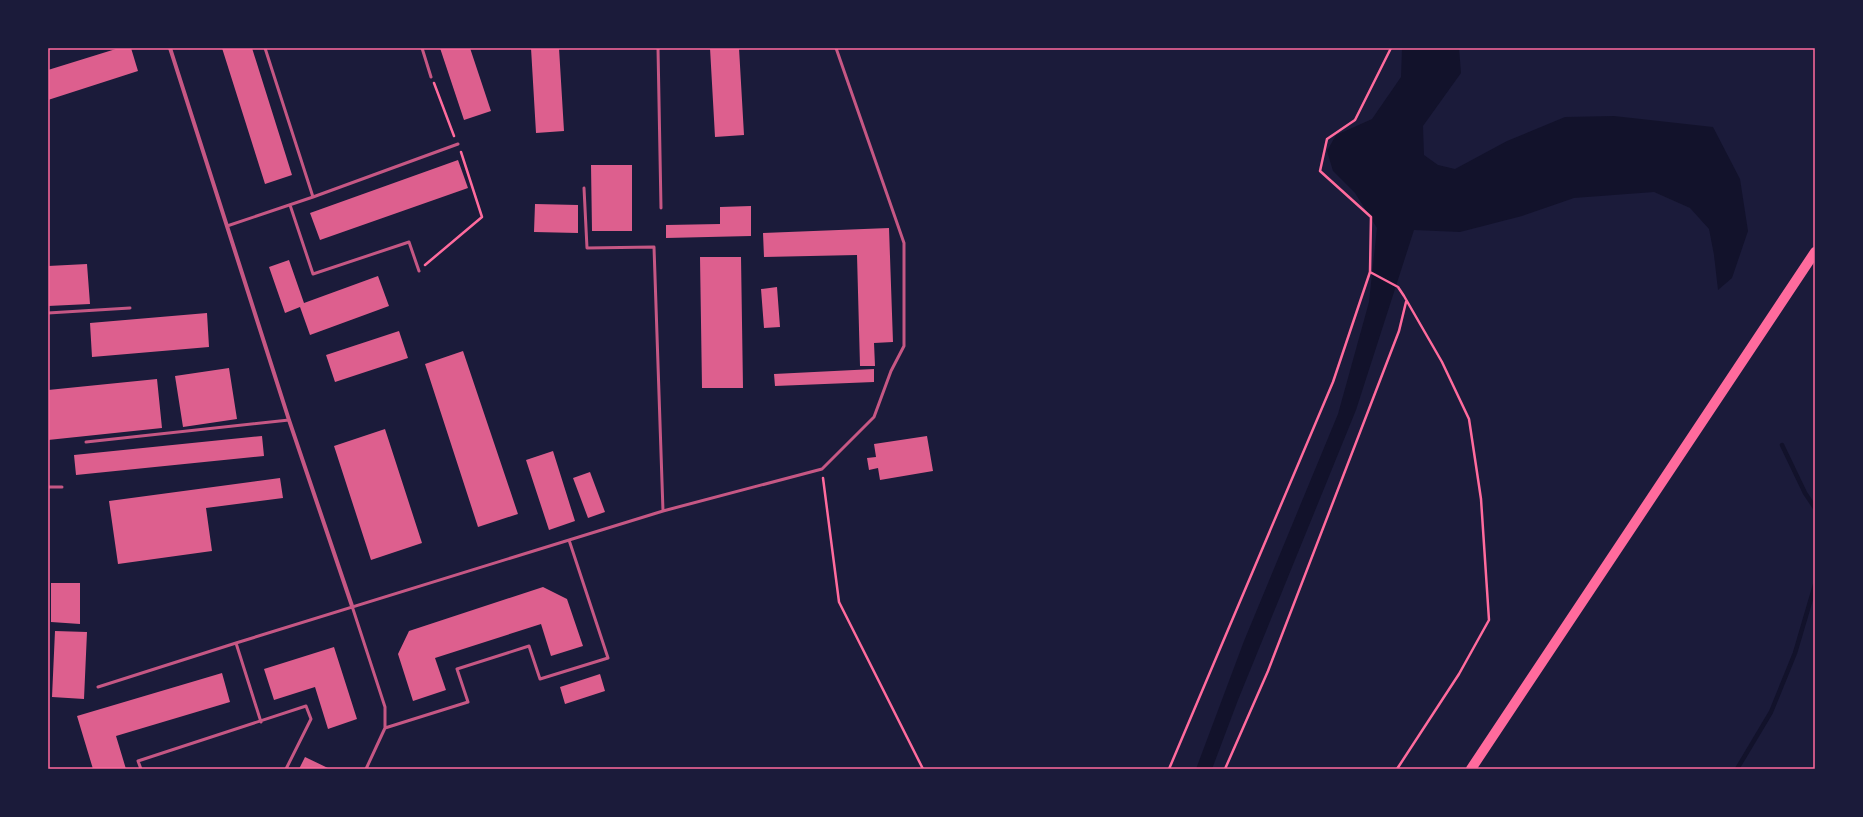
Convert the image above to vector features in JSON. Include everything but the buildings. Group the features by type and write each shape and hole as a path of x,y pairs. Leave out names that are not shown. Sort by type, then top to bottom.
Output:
{"main road":[{"path":"1471,769 1815,252"}],"street":[{"path":"170,48 289,420 352,606"}],"lane":[{"path":"265,48 313,197"},
{"path":"422,48 432,77"},
{"path":"658,48 661,208"},
{"path":"98,687 352,606 663,511 822,469 874,417 890,371 904,346 904,243 836,48"},
{"path":"227,226 313,197 458,144"},
{"path":"584,188 587,248 654,247 663,511"},
{"path":"290,205 313,274 409,242 419,270"},
{"path":"48,313 130,308"},
{"path":"86,442 289,420"},
{"path":"48,487 62,487"},
{"path":"385,728 468,702 458,669 529,646 540,679 608,658 569,540"},
{"path":"352,606 385,707 385,728 366,769"},
{"path":"236,643 261,722"},
{"path":"141,769 138,761 261,722 306,706 312,719 286,769"}],"path":[{"path":"1169,769 1333,382 1370,272 1371,216 1320,171 1327,139 1355,120 1391,48"},
{"path":"419,270 482,217 458,144 450,129 432,77"},
{"path":"1370,272 1398,287 1442,362 1469,419 1482,499 1489,620 1459,674 1397,769"},
{"path":"1225,769 1268,671 1399,331 1406,301"},
{"path":"822,469 839,602 923,769"}],"shaded area":[{"path":"1402,48 1459,48 1461,73 1423,126 1424,155 1438,165 1455,169 1507,141 1565,117 1614,116 1713,127 1740,179 1748,231 1732,278 1718,290 1709,229 1690,208 1654,192 1574,198 1522,216 1460,232 1414,230 1356,410 1238,700 1212,769 1196,769 1244,641 1338,414 1369,302 1377,228 1355,193 1333,171 1327,151 1336,135 1372,119 1401,77"}],"waterway":[{"path":"1782,445 1805,493 1815,508"},
{"path":"1737,769 1771,712 1795,653 1815,585"}]}
